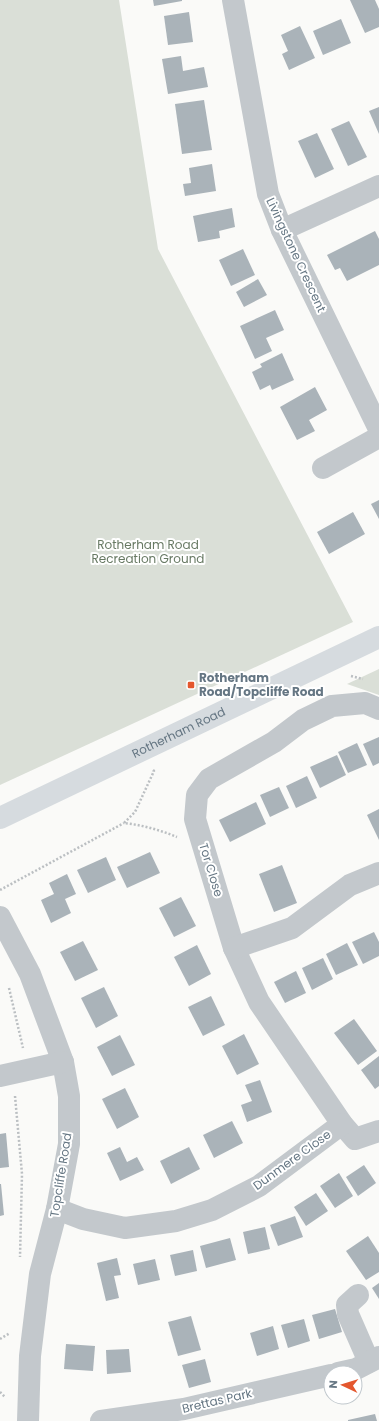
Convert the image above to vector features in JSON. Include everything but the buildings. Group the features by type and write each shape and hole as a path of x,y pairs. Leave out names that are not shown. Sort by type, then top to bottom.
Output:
{"main road":[{"name":"Rotherham Road","path":"0,818 379,637"}],"street":[{"name":"Livingstone Crescent","path":"238,1 268,194 282,230 379,430"},
{"path":"282,230 379,186"},
{"path":"322,468 379,437"},
{"name":"Tor Close","path":"379,709 365,703 332,706 303,720 274,742 210,779 197,795 195,819 234,948 259,1002 342,1124 355,1139 379,1131"},
{"path":"234,948 292,928 350,885 379,873"},
{"name":"Topcliffe Road","path":"0,917 30,974 63,1062 69,1096 69,1144 57,1209 40,1274 30,1356 28,1421"},
{"path":"9,1074 63,1062"},
{"name":"Dunmere Close","path":"57,1209 83,1219 125,1228 176,1221 212,1210 259,1186 342,1124"},
{"path":"358,1296 347,1305 348,1314 374,1360 363,1366"},
{"name":"Brettas Park","path":"101,1421 184,1409 323,1377"}],"path":[{"path":"0,890 124,823 134,812 154,771 146,748"},
{"path":"124,823 160,830 182,840 207,857"},
{"path":"9,985 23,1049 9,1074 15,1085 22,1174 19,1263"}],"green space":[{"name":"Rotherham Road Recreation Ground","path":"0,0 119,0 158,249 353,622 0,785"},
{"path":"379,669 379,695 347,684"}],"place":[{"name":"Rotherham Road/Topcliffe Road","path":"191,685"}]}
